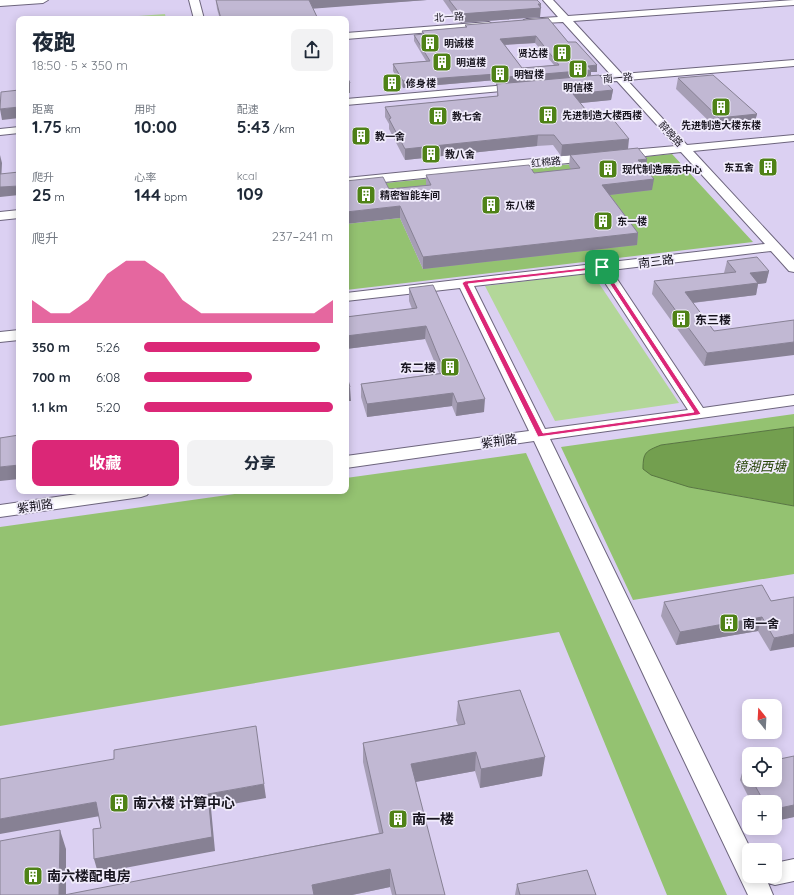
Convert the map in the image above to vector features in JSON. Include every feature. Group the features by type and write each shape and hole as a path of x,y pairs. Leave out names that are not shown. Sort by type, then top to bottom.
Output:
{"street":[{"path":"0,3 43,0"},
{"path":"194,0 198,16"},
{"name":"醉晚路","path":"548,0 794,268"},
{"path":"520,22 794,2"},
{"name":"北一路","path":"349,36 498,24"},
{"name":"南一路","path":"572,82 794,63"},
{"path":"349,102 532,85"},
{"path":"0,132 16,130"},
{"name":"红棉路","path":"349,182 794,138"},
{"path":"0,216 16,214"},
{"name":"南三路","path":"349,297 775,247"},
{"path":"602,267 698,414"},
{"path":"465,283 540,435 711,795 742,849"},
{"path":"0,337 16,335"},
{"name":"紫荆路","path":"349,462 794,400"},
{"name":"紫荆路","path":"0,511 120,494"},
{"path":"782,873 794,870"}],"shaded area":[{"path":"0,0 794,0 794,895 0,895"},
{"path":"165,14 165,16 138,16"},
{"path":"672,154 753,242 349,290 349,224 400,218 423,269 419,197 349,187"},
{"path":"592,273 679,403 555,421 485,286"},
{"path":"794,414 794,427 661,445 689,487 794,506 794,574 633,600 561,447"},
{"path":"526,453 727,895 667,895 559,632 0,726 0,527 235,494 349,494 349,478"}],"water":[{"name":"镜湖西塘","path":"794,427 794,506 689,487 651,475 643,469 646,453 661,445"}],"building":[{"path":"216,0 309,0 317,16 220,16"},
{"path":"449,0 537,0 541,4 538,4 541,8 460,14"},
{"path":"548,18 568,42 576,42 597,65 588,66 591,70 496,78 496,74 403,81 393,64 430,61 414,35 424,34 422,31 467,27 465,25","holes":["536,36 559,65 522,68 500,39"]},
{"path":"599,75 613,90 573,94 594,120 612,118 629,139 562,145 554,135 538,135 405,149 389,119 391,118 385,107 498,96 497,84"},
{"path":"713,75 757,114 719,118 678,78"},
{"path":"16,90 16,107 0,109 1,92"},
{"path":"638,148 647,159 638,160 654,179 602,185 638,233 423,257 400,206 349,212 349,181 383,177 389,189 431,185 426,175 529,165 534,173 580,168 570,155"},
{"path":"16,172 16,186 0,187 0,174"},
{"path":"757,257 769,271 750,273 758,283 685,292 714,331 794,320 794,342 707,353 654,281 736,272 727,261"},
{"path":"433,285 485,399 457,403 453,393 367,404 361,384 445,373 426,326 349,336 349,317 417,308 409,288"},
{"path":"16,435 16,465 0,467 0,438"},
{"path":"762,585 771,601 794,597 794,634 774,638 762,617 680,632 664,602"},
{"path":"520,690 545,757 481,769 476,752 411,764 445,895 396,895 390,869 312,885 314,895 64,895 383,833 363,743 465,724 458,701"},
{"name":"南六楼 计算中心","path":"256,726 264,784 208,794 212,837 94,859 93,829 101,828 96,802 0,819 0,779 114,759 114,750"},
{"path":"794,756 794,805 782,808 782,795 760,795 756,787 782,787 782,759"},
{"name":"南六楼配电房","path":"60,830 59,895 0,895 0,841"},
{"path":"587,870 596,895 520,895 517,884"}],"place":[{"name":"明诚楼","path":"430,43"},
{"name":"贤达楼","path":"562,53"},
{"name":"明道楼","path":"442,62"},
{"name":"明信楼","path":"578,69"},
{"name":"明智楼","path":"500,74"},
{"name":"修身楼","path":"392,83"},
{"name":"先进制造大楼东楼","path":"721,107"},
{"name":"先进制造大楼西楼","path":"548,115"},
{"name":"教七舍","path":"438,116"},
{"name":"教一舍","path":"361,136"},
{"name":"教八舍","path":"431,154"},
{"name":"东五舍","path":"768,167"},
{"name":"现代制造展示中心","path":"608,169"},
{"name":"精密智能车间","path":"366,195"},
{"name":"东八楼","path":"491,205"},
{"name":"东一楼","path":"603,221"},
{"name":"东三楼","path":"681,319"},
{"name":"东二楼","path":"450,367"},
{"name":"南一舍","path":"729,623"},
{"name":"南六楼 计算中心","path":"119,803"},
{"name":"南一楼","path":"398,819"},
{"name":"南六楼配电房","path":"33,876"}],"route":[{"path":"602,267 698,414 540,435 465,283 602,267"}]}
